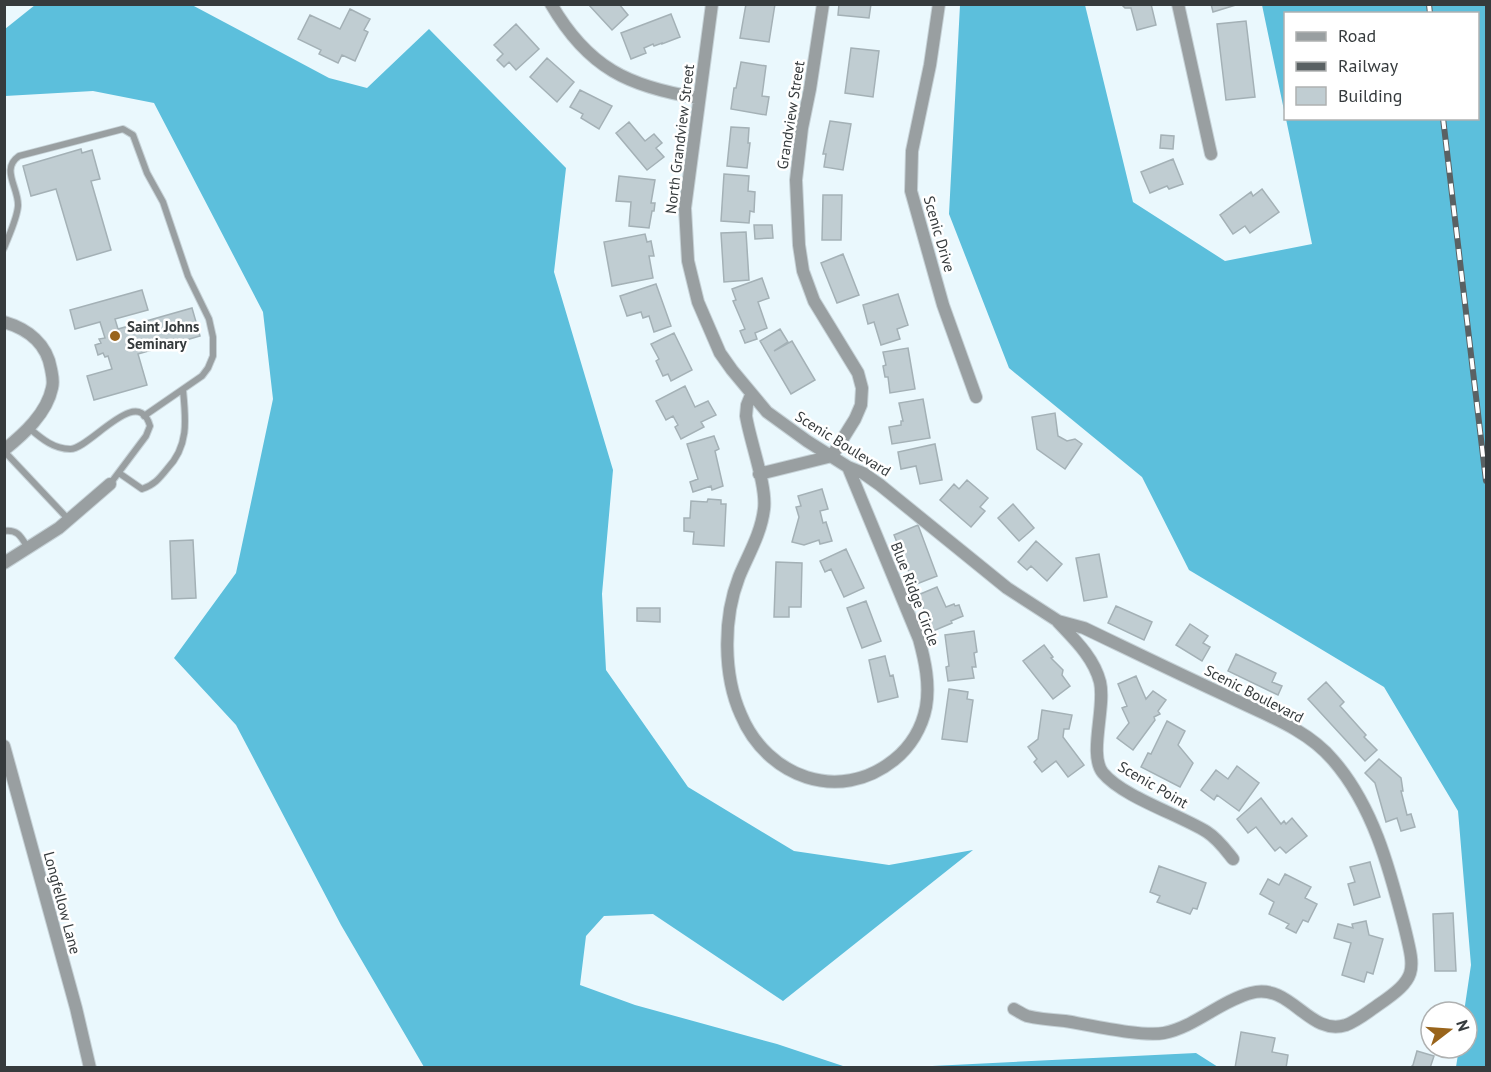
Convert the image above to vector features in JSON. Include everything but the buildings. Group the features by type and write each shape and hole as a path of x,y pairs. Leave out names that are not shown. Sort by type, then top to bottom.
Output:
{"street":[{"path":"551,4 574,39 606,67 643,86 699,98"},
{"name":"North Grandview Street","path":"712,4 686,200 685,234 690,274 700,308 720,353 751,395"},
{"name":"Grandview Street","path":"823,4 802,128 796,180 799,245 802,271 814,302 858,373 862,388 861,405 855,420 832,456"},
{"name":"Scenic Drive","path":"939,4 930,65 912,151 911,191 943,306 976,397"},
{"path":"1178,4 1211,154"},
{"path":"4,322 30,334 39,343 49,359 53,380 48,399 28,428 4,450"},
{"path":"751,395 746,416 759,474 832,456"},
{"name":"Scenic Boulevard","path":"751,395 774,418 848,467 863,473 880,485 1008,588 1058,621 1084,628 1299,732 1331,757 1342,771 1360,801 1383,850 1412,963 1407,982 1401,989 1365,1015 1342,1026 1324,1025 1281,996 1263,992 1240,996 1186,1025 1164,1033 1146,1033 1044,1019 1027,1016 1014,1009"},
{"name":"Blue Ridge Circle","path":"759,474 764,500 760,527 735,588 730,615 729,656 734,696 749,731 770,757 802,776 821,781 839,782 873,774 904,752 922,721 927,693 926,667 920,639 848,467"},
{"path":"4,563 69,520 110,484"},
{"name":"Scenic Point","path":"1058,621 1087,654 1099,680 1102,699 1098,751 1099,766 1103,772 1112,781 1134,795 1209,833 1233,859"},
{"name":"Longfellow Lane","path":"4,746 10,793 76,1008 90,1068"}],"lane":[{"path":"4,248 18,206 10,171 13,160 20,156 123,129 128,130 137,141 147,173 163,202 188,276 205,308 213,337 213,356 202,376 144,416"},
{"path":"119,472 142,489 153,485 176,460 183,446 187,425 183,390"},
{"path":"28,428 55,447 72,450 84,445 116,417 136,412 144,416 150,426 146,436 110,484"},
{"path":"4,450 69,520"},
{"path":"4,531 14,530 28,548"}],"shaded area":[{"path":"35,5 192,5 329,78 367,88 429,29 566,168 554,272 613,470 602,594 606,670 688,787 794,851 889,865 973,850 783,1001 653,914 604,916 586,936 580,985 635,1005 777,1044 846,1067 424,1067 341,925 236,725 174,658 236,573 273,399 263,312 154,103 93,91 5,96 5,29"},
{"path":"960,5 1085,5 1133,202 1225,261 1312,244 1286,120 1479,120 1479,12 1284,12 1284,110 1262,5 1486,5 1486,1067 1456,1067 1457,1060 1479,1060 1479,1000 1466,1000 1471,965 1458,811 1384,687 1189,570 1142,477 1009,368 949,214"},
{"path":"1196,1053 1218,1067 912,1067"}],"railway":[{"path":"1429,4 1430,12"},
{"path":"1443,120 1486,481"}],"place":[{"name":"Saint Johns Seminary","path":"115,336"}]}
